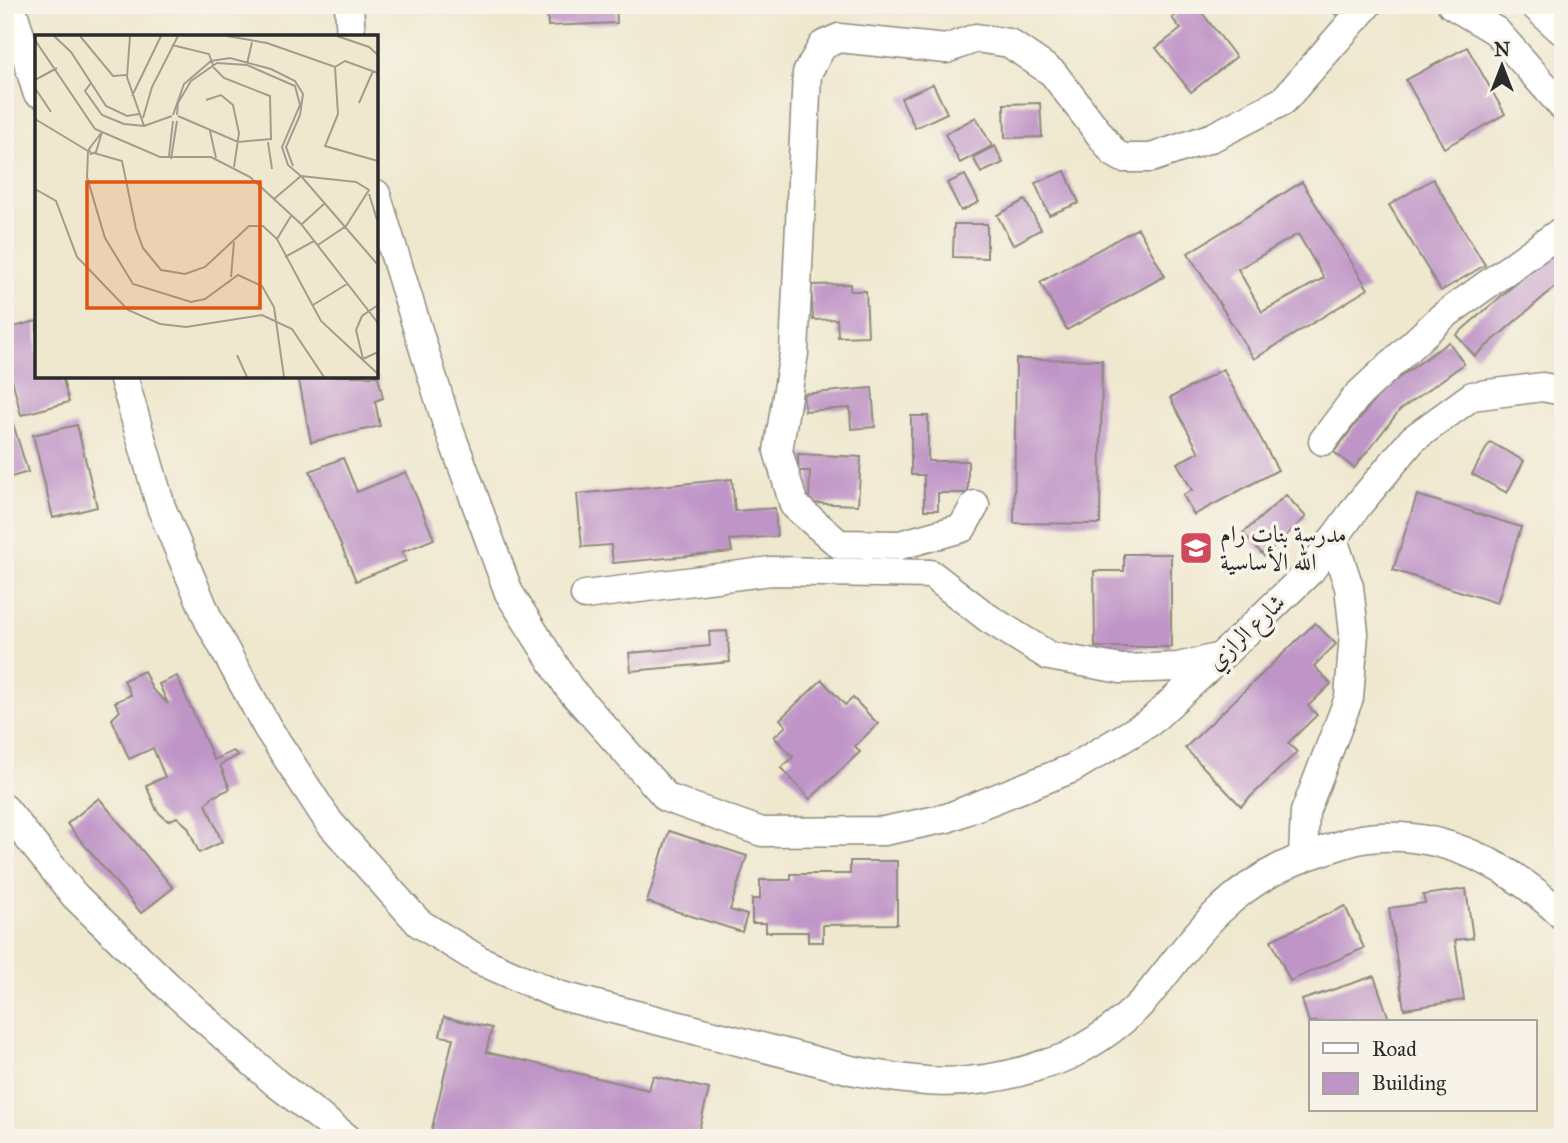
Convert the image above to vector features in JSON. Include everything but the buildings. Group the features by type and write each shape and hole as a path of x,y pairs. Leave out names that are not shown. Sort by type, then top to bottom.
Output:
{"main road":[{"path":"1539,5 1563,27"}],"street":[{"path":"11,5 35,85"},
{"path":"349,5 351,35"},
{"path":"975,505 962,528 900,545 839,544 794,505 778,451 794,353 807,73 823,45 839,38 946,49 976,38 1009,43 1054,73 1114,153 1123,158 1151,158 1213,137 1283,101 1367,5"},
{"path":"1452,5 1496,31 1563,107"},
{"name":"شارع الرازي","path":"378,200 446,421 509,593 569,688 667,798 762,832 884,831 947,818 1073,768 1150,722 1311,569 1358,505 1413,439 1472,396 1542,387 1563,391"},
{"path":"1324,441 1357,396 1442,317 1563,230"},
{"path":"124,378 161,507 209,621 267,727 329,822 419,923 479,960 558,995 894,1079 942,1083 979,1081 1024,1071 1066,1057 1107,1032 1142,1002 1218,911 1258,879 1303,856 1367,838 1408,836 1454,847 1502,868 1542,896 1563,916"},
{"path":"1303,856 1306,812 1349,698 1353,634 1349,587 1333,540"},
{"path":"585,595 771,570 930,574 988,618 1049,656 1121,669 1178,667 1220,657"},
{"path":"5,809 75,896 103,923 275,1083 347,1138"}],"place":[{"name":"مدرسة بنات رام الله الأساسية","path":"1196,548"}]}
